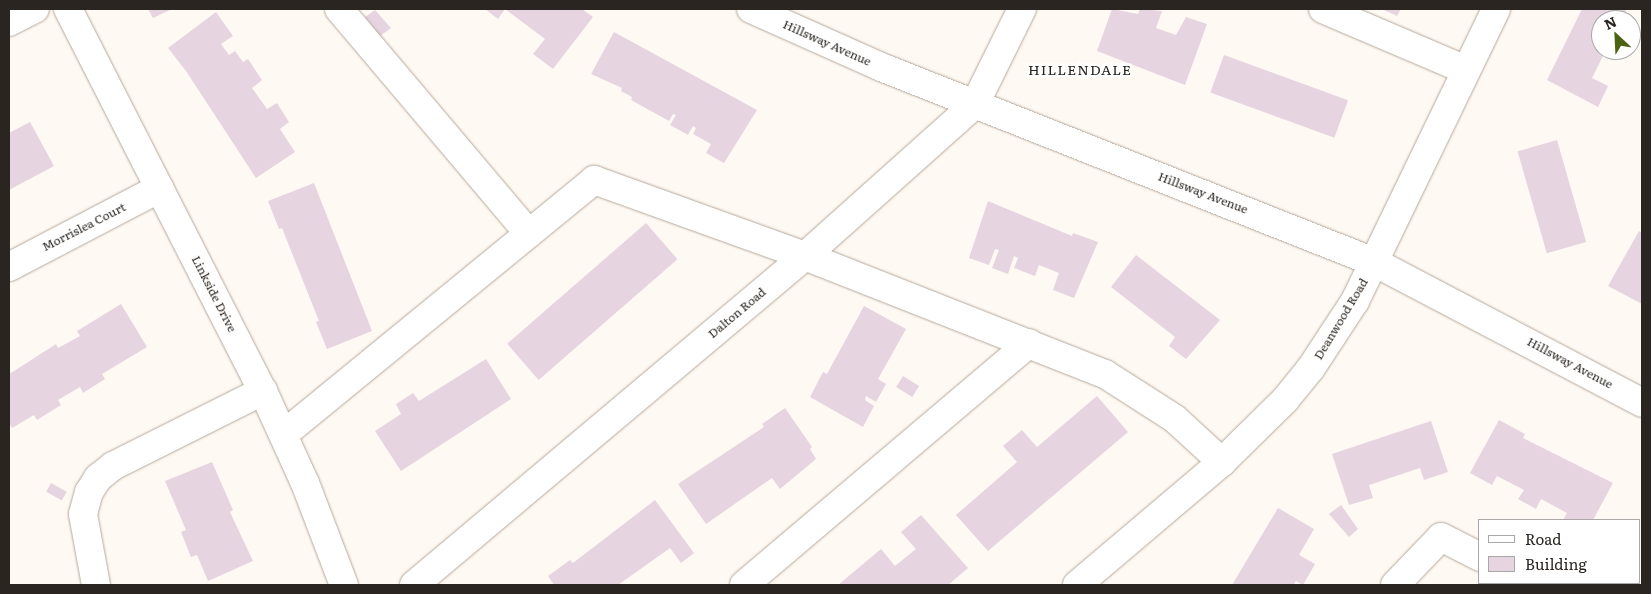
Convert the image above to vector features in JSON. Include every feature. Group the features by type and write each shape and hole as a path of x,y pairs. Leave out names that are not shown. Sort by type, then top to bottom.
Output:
{"street":[{"path":"9,22 35,9"},
{"name":"Linkside Drive","path":"68,9 284,434 344,585"},
{"path":"339,9 529,234"},
{"name":"Hillsway Avenue","path":"751,9 812,38 1374,262 1642,403"},
{"name":"Dalton Road","path":"414,585 805,256 975,104 1022,9"},
{"path":"1323,9 1466,70"},
{"name":"Deanwood Road","path":"1077,585 1222,462 1285,400 1311,368 1354,301 1496,9"},
{"path":"284,434 594,180 805,256 1106,374 1175,419 1222,462"},
{"name":"Morrislea Court","path":"9,267 160,188"},
{"path":"744,585 1029,343"},
{"path":"96,585 83,514 89,492 98,478 122,462 263,391"},
{"path":"1395,585 1441,537 1478,556"}],"building":[{"path":"148,9 172,9 153,18"},
{"path":"485,9 505,9 498,19"},
{"path":"505,9 582,9 593,17 553,69 533,54 545,39"},
{"path":"1112,9 1138,14 1140,9 1162,11 1156,28 1176,35 1186,17 1207,24 1185,85 1097,51"},
{"path":"1382,9 1401,9 1397,16"},
{"path":"1582,9 1627,9 1591,10 1591,60 1601,60 1592,78 1608,86 1598,107 1547,80"},
{"path":"375,10 391,28 380,36 365,17"},
{"path":"216,12 233,36 221,44 229,55 235,51 243,62 248,59 262,80 252,88 267,109 277,103 289,122 280,129 295,152 256,178 186,71 168,48"},
{"path":"614,32 757,110 724,163 706,153 711,144 693,134 696,128 693,126 688,135 670,125 676,115 673,114 669,121 631,100 632,97 621,91 622,88 591,74"},
{"path":"1224,55 1348,100 1334,138 1210,93"},
{"path":"30,122 54,166 9,190 9,133"},
{"path":"1557,140 1586,242 1547,253 1518,151"},
{"path":"314,183 372,331 327,349 316,322 319,321 282,228 279,229 268,201"},
{"path":"988,201 1072,236 1073,233 1098,242 1074,298 1053,290 1059,273 1039,265 1035,276 1014,268 1018,258 1014,256 1008,274 992,268 999,250 995,249 989,265 969,258"},
{"path":"646,223 677,259 539,380 507,344"},
{"path":"1639,231 1642,233 1642,304 1608,286"},
{"path":"1136,255 1220,320 1186,359 1169,346 1175,337 1111,287"},
{"path":"121,304 147,347 102,374 105,379 83,393 80,387 58,400 61,405 37,420 34,415 12,428 9,423 9,372 11,373 56,344 58,348 80,336 77,331"},
{"path":"864,306 906,329 878,379 886,384 876,402 866,396 865,400 874,406 863,427 810,397 823,372 827,374"},
{"path":"486,359 511,399 401,471 375,431 401,414 396,404 413,393 419,401"},
{"path":"903,376 919,386 912,397 896,387"},
{"path":"1097,396 1128,432 988,551 956,515 1017,462 1003,446 1022,430 1037,447"},
{"path":"785,408 812,447 810,449 816,459 780,489 772,478 706,524 678,484 764,427 762,424"},
{"path":"1499,420 1525,434 1523,438 1613,483 1594,519 1564,519 1567,513 1541,499 1536,509 1518,499 1524,490 1497,476 1492,485 1470,473"},
{"path":"1431,421 1448,472 1424,480 1420,468 1369,485 1373,498 1349,505 1332,454"},
{"path":"212,462 233,510 230,512 253,561 208,581 197,555 191,557 181,532 186,530 165,481"},
{"path":"51,483 67,492 62,500 46,492"},
{"path":"655,500 694,553 681,563 670,548 618,585 554,585 548,576 570,560 573,563"},
{"path":"1341,505 1358,529 1349,537 1329,514"},
{"path":"1278,508 1314,529 1299,555 1315,564 1303,585 1296,581 1293,585 1232,585"},
{"path":"921,515 968,568 948,585 838,585 881,549 895,566 916,549 901,532"}],"district":[{"name":"HILLENDALE","path":"1080,69"}]}
